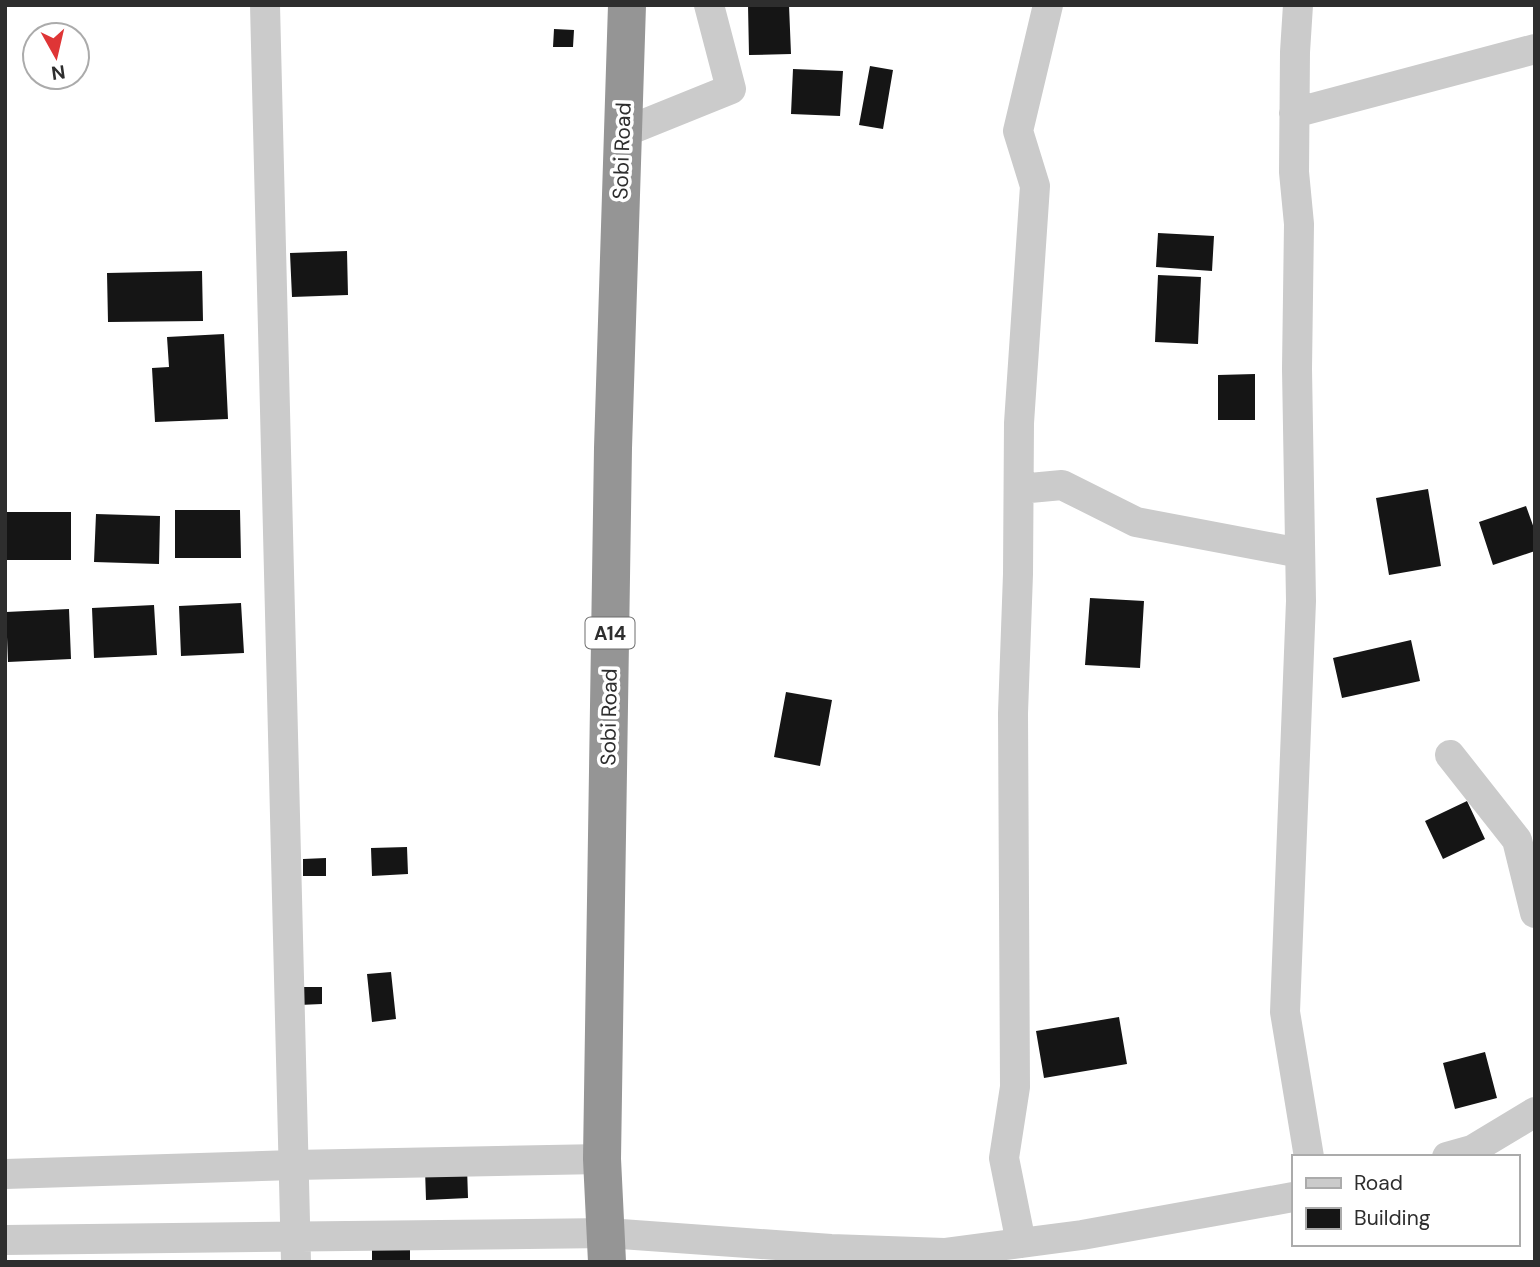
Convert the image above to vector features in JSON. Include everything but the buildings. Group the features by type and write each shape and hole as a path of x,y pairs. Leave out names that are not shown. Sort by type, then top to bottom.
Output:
{"highway":[{"name":"Sobi Road","path":"607,1247 603,1159 613,476 627,5"}],"street":[{"path":"265,5 295,1249"},
{"path":"622,133 731,89 709,5"},
{"path":"1021,1243 1004,1158 1015,1087 1013,713 1018,575 1019,424 1035,186 1018,131 1048,5"},
{"path":"1298,5 1294,172 1299,224 1297,369 1301,601 1285,1012 1309,1155"},
{"path":"1294,114 1535,49"},
{"path":"1018,489 1062,485 1136,522 1300,553"},
{"path":"1450,755 1517,840 1535,913"},
{"path":"1454,1155 1472,1150 1535,1112"},
{"path":"5,1174 294,1164 603,1159"},
{"path":"5,1240 295,1249 607,1247 944,1253 1082,1236 1292,1197"}]}
